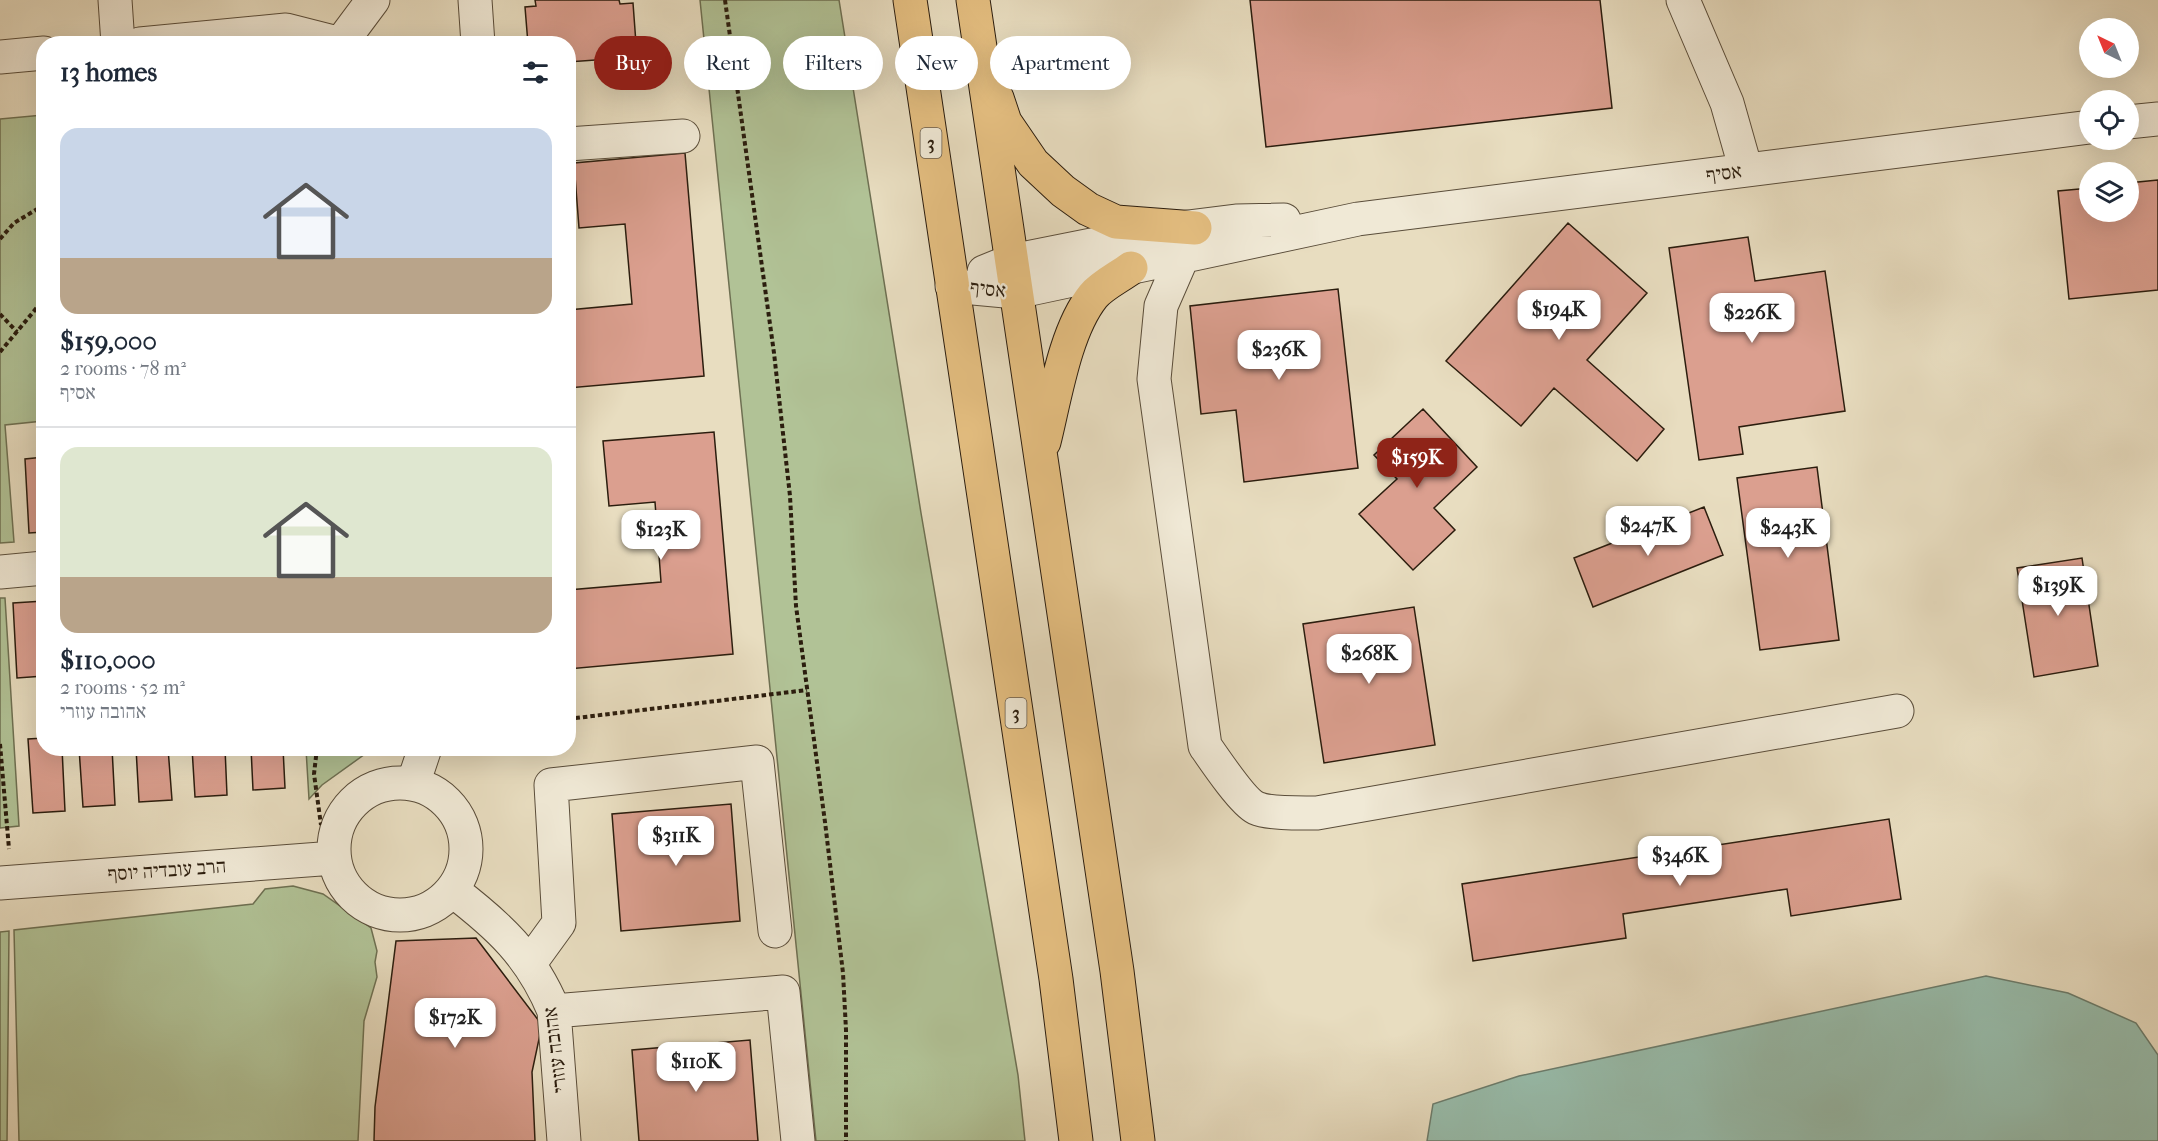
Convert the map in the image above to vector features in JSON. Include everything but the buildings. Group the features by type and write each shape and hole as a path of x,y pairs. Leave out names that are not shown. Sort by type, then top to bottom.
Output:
{"highway":[{"name":"3","path":"910,0 1054,967 1076,1141"},
{"path":"973,0 1116,959 1138,1141"},
{"path":"980,51 1005,122 1033,163 1062,191 1088,209 1116,222 1188,243"},
{"path":"1040,455 1068,350 1084,309 1095,294 1131,268"}],"street":[{"path":"115,0 117,36"},
{"path":"346,36 373,0"},
{"path":"475,0 477,36"},
{"path":"1683,0 1727,103 1746,170"},
{"path":"223,36 286,30 311,36"},
{"path":"0,57 36,54"},
{"path":"2139,121 2158,119"},
{"name":"אסיף","path":"952,286 1014,276 1131,268 1236,221 1358,219 2079,128"},
{"path":"576,143 683,136"},
{"name":"אסיף","path":"1014,276 1172,230 1188,243"},
{"path":"1188,243 1161,306 1154,379 1205,746 1226,776 1255,808 1288,813 1317,813 1897,711"},
{"path":"0,572 36,569"},
{"path":"412,784 422,756"},
{"path":"530,963 559,923 551,785 757,762 776,931"},
{"path":"392,783 412,784 441,797 455,813 460,821 466,842 465,862 452,890 436,904 408,915 387,915 368,908 351,895 340,877 334,858 334,837 347,809 363,794 392,783"},
{"name":"הרב עובדיה יוסף","path":"6,883 334,858"},
{"name":"אהובה עוזרי","path":"452,890 498,927 530,963 547,994 554,1011 564,1141"},
{"path":"554,1011 783,992 798,1141"}],"path":[{"path":"725,0 774,353 790,496 796,606 843,973 846,1030 846,1141"},
{"path":"0,239 14,223 36,210"},
{"path":"0,352 36,309"},
{"path":"0,314 17,332"},
{"path":"576,719 807,690"},
{"path":"0,744 6,883"},
{"path":"316,756 314,774 316,798 321,826 334,858"}],"shaded area":[{"path":"700,0 839,0 845,36 783,36 783,90 853,90 921,513 1018,1075 1025,1141 816,1141 709,90 771,90 771,36 704,36"},
{"path":"36,116 36,422 5,425 14,542 0,543 0,119"},
{"path":"0,598 5,598 19,826 0,828"},
{"path":"306,756 362,756 322,785 309,799"},
{"path":"293,886 323,894 371,928 377,951 375,962 377,977 364,1021 358,1141 19,1141 14,930 253,904 265,889"},
{"path":"9,931 7,1141 0,1141 0,932"},
{"path":"1986,976 2068,993 2136,1023 2158,1055 2158,1141 1427,1141 1433,1104 1519,1076"}]}
